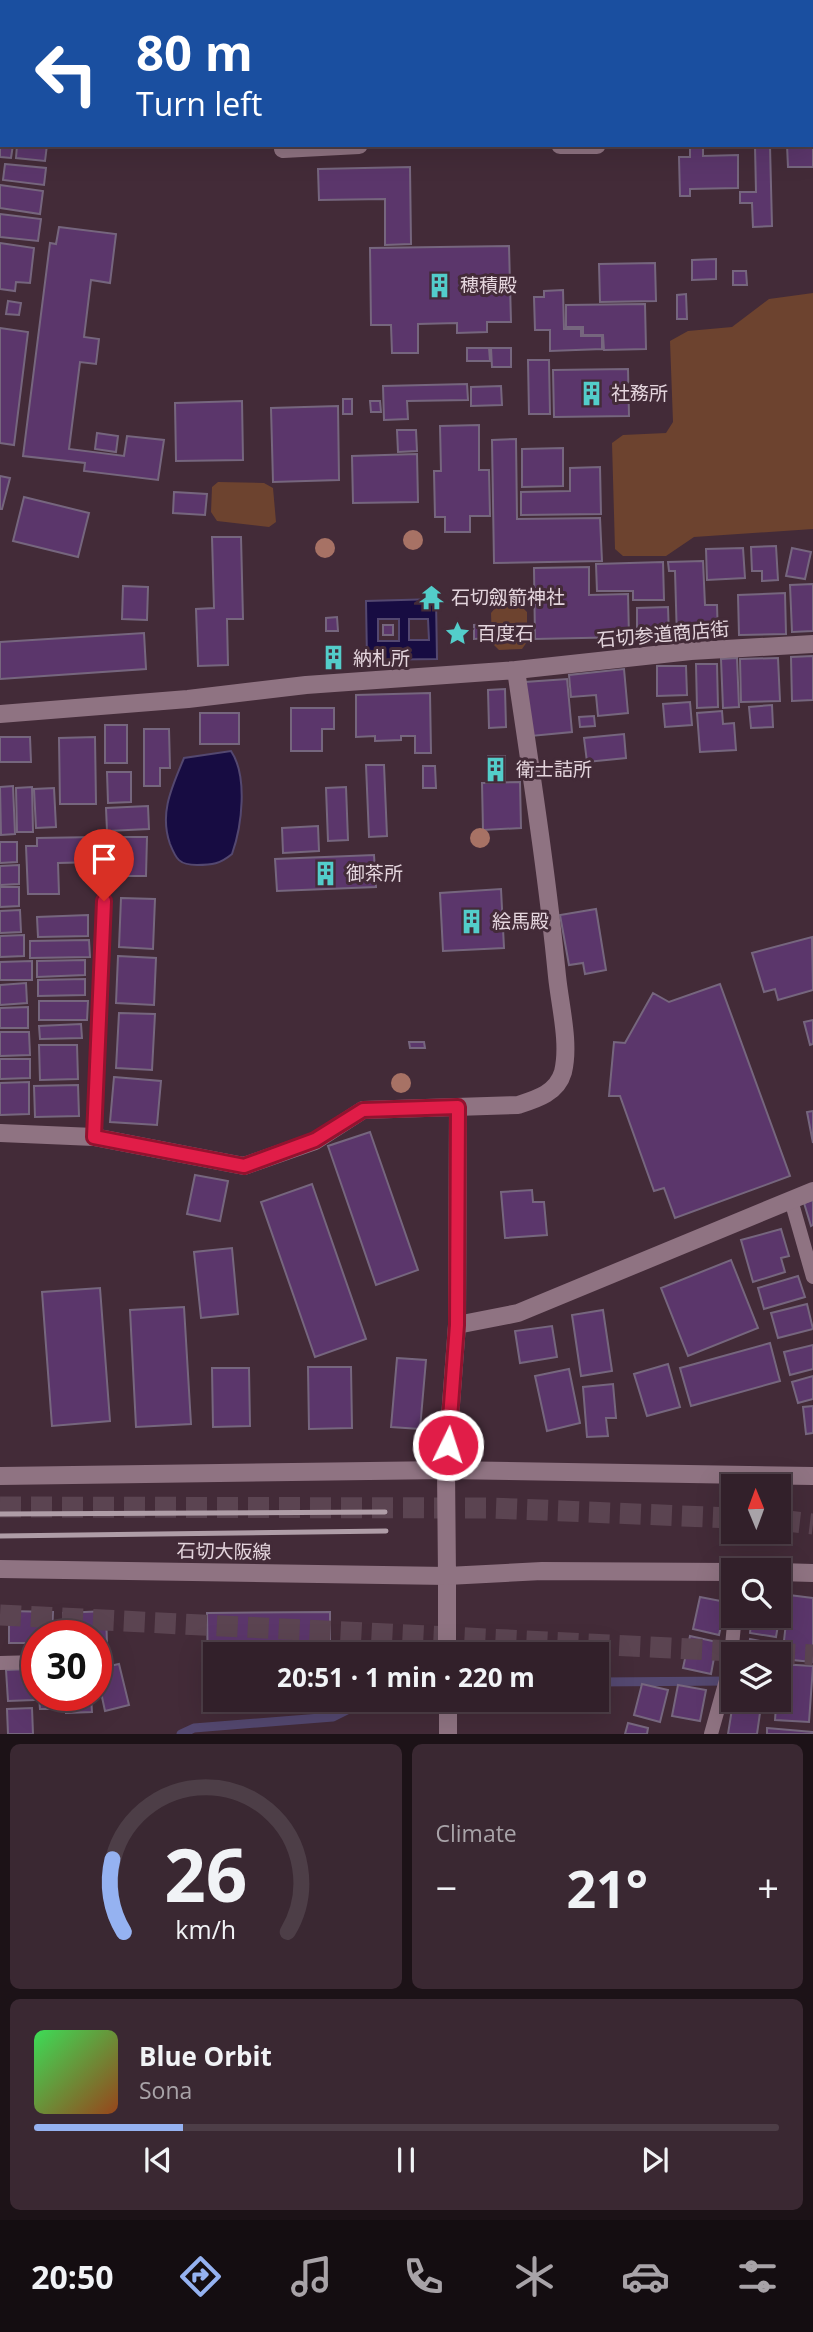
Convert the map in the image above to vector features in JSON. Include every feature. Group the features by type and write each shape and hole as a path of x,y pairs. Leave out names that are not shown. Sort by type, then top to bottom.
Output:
{"street":[{"path":"284,147 321,147"},
{"name":"石切参道商店街","path":"0,714 188,699 306,685 516,670 691,651 813,644"},
{"path":"0,1133 94,1137 244,1166 315,1140 363,1110 518,1105 538,1099 555,1088 565,1059 551,908 516,670"},
{"path":"447,1642 446,1470 457,1325 458,1107"},
{"path":"457,1325 517,1313 813,1191"},
{"path":"0,1476 446,1470 813,1476"},
{"name":"石切大阪線","path":"0,1569 447,1576 542,1571 721,1572"},
{"path":"791,1572 813,1573"},
{"path":"448,1712 448,1734"}],"lane":[{"path":"94,1137 104,901"},
{"path":"792,1200 813,1277"},
{"path":"711,1734 730,1666 734,1628"},
{"path":"0,1663 21,1662"}],"shaded area":[{"path":"813,293 813,529 694,537 666,556 623,556 615,549 612,443 623,435 666,433 673,422 670,341 688,331 732,327 769,299"},
{"path":"218,482 264,483 273,488 276,522 269,527 217,521 211,512 212,487"},
{"path":"436,599 437,659 367,660 366,601","holes":["378,619 399,619 399,641 378,641","409,619 428,619 429,640 409,640"]},
{"path":"496,607 522,607 527,612 527,642 522,649 499,650 492,643 491,613"},
{"path":"231,751 240,774 242,801 232,854 212,864 191,865 182,862 176,857 170,844 166,811 184,758"}],"building":[{"path":"0,147 13,147 11,158 0,157"},
{"path":"17,147 47,147 45,161 16,158"},
{"path":"690,147 703,147 703,156 738,155 738,188 690,189 690,196 680,196 679,157 690,157"},
{"path":"755,147 770,147 772,226 753,227 752,203 740,203 740,192 756,192"},
{"path":"787,147 813,147 813,167 788,167"},
{"path":"5,164 46,168 44,185 3,180"},
{"path":"410,167 411,244 385,245 385,199 319,200 318,169"},
{"path":"0,185 43,191 40,214 0,208"},
{"path":"0,214 41,219 38,241 0,237"},
{"path":"59,227 116,234 110,283 91,280 84,337 99,339 96,364 80,362 69,449 124,456 127,436 164,440 158,480 84,471 85,463 23,456 50,243 56,244"},
{"path":"0,243 34,248 30,283 16,282 15,291 0,289"},
{"name":"穂積殿","path":"509,246 511,322 487,322 487,332 457,333 457,323 418,324 418,353 392,353 391,325 371,325 370,248"},
{"path":"716,259 716,279 692,280 692,260"},
{"path":"655,263 656,301 600,302 599,264"},
{"path":"733,271 746,271 747,285 733,285"},
{"path":"563,290 564,329 581,329 581,336 602,336 602,349 550,351 550,330 535,330 534,297 544,297 544,291"},
{"path":"686,294 687,319 677,319 677,295"},
{"path":"8,301 21,303 19,315 6,314"},
{"path":"645,304 646,349 604,350 603,335 583,335 583,327 566,327 566,305"},
{"path":"0,328 28,332 14,445 0,443"},
{"path":"467,348 489,348 490,361 467,361"},
{"path":"491,348 511,348 511,367 492,367"},
{"path":"528,360 549,360 550,414 529,414"},
{"name":"社務所","path":"628,369 629,416 554,417 553,370"},
{"path":"467,384 468,400 407,401 408,419 384,420 383,386"},
{"path":"501,386 502,405 471,406 471,387"},
{"path":"343,399 352,399 352,414 343,414"},
{"path":"242,401 243,460 176,461 175,403"},
{"path":"370,401 380,401 381,412 371,412"},
{"path":"338,406 339,480 273,482 271,408"},
{"path":"479,425 479,470 489,470 490,516 470,516 470,532 445,532 445,517 435,517 434,471 441,471 440,426"},
{"path":"397,430 416,430 417,451 398,452"},
{"path":"97,433 118,436 116,452 95,449"},
{"path":"516,439 517,519 600,518 602,561 494,563 492,440"},
{"path":"563,448 563,486 522,487 522,449"},
{"path":"417,454 418,502 353,503 352,456"},
{"path":"600,467 601,514 521,515 521,492 570,491 570,468"},
{"path":"0,476 10,478 2,509 0,509"},
{"path":"174,492 207,494 205,515 173,513"},
{"path":"24,497 89,513 78,557 13,541"},
{"path":"212,537 241,537 243,619 227,619 228,665 198,666 196,609 214,608"},
{"path":"776,546 778,580 762,581 762,571 752,571 751,547"},
{"path":"743,548 745,578 707,580 706,549"},
{"path":"792,548 811,552 805,579 786,576"},
{"path":"703,561 705,605 717,605 718,638 677,639 675,571 669,571 668,562"},
{"path":"663,562 664,600 633,600 633,591 597,591 596,564"},
{"path":"589,567 589,595 628,594 629,637 535,639 534,568"},
{"path":"813,584 813,631 792,632 790,585"},
{"path":"123,586 148,587 147,620 122,619"},
{"path":"785,593 786,634 739,635 738,595"},
{"path":"499,594 511,594 512,604 499,604"},
{"path":"668,607 669,637 637,638 637,608"},
{"path":"337,617 338,631 326,631 326,618"},
{"path":"487,624 488,638 474,639 474,625"},
{"path":"383,625 393,625 393,635 383,635"},
{"path":"144,633 146,669 0,679 0,642"},
{"name":"納札所","path":"339,650 340,665 327,666 326,651"},
{"path":"813,656 813,700 792,701 791,657"},
{"path":"737,658 739,707 723,708 721,659"},
{"path":"778,658 780,701 741,702 740,659"},
{"path":"696,664 717,664 718,707 697,708"},
{"path":"657,666 686,666 687,695 657,696"},
{"path":"624,669 628,713 598,716 596,695 571,697 569,675"},
{"path":"567,679 572,732 531,736 525,682"},
{"path":"505,689 506,727 489,728 488,690"},
{"path":"430,693 431,753 415,753 415,736 401,736 401,740 375,741 375,736 356,737 356,695"},
{"path":"690,702 692,725 665,727 663,704"},
{"path":"772,705 773,727 751,728 749,707"},
{"path":"291,708 334,708 334,729 322,729 322,751 291,751"},
{"path":"722,711 723,724 734,723 736,750 700,752 697,713"},
{"path":"200,713 239,713 239,744 200,744"},
{"path":"594,716 595,726 580,727 579,717"},
{"path":"105,725 127,725 127,763 105,763"},
{"path":"144,729 169,729 170,768 160,768 160,786 144,786"},
{"path":"624,734 626,758 587,762 584,738"},
{"path":"0,737 30,737 31,762 0,762"},
{"path":"95,737 96,804 60,804 59,738"},
{"name":"衛士詰所","path":"488,756 505,756 505,781 488,781"},
{"path":"366,765 384,765 387,836 369,837"},
{"path":"423,766 435,766 436,788 423,788"},
{"path":"107,772 131,772 131,802 108,803"},
{"path":"520,782 521,828 483,830 482,783"},
{"path":"13,786 15,834 1,835 0,787"},
{"path":"32,787 33,832 17,832 16,788"},
{"path":"346,787 348,840 328,841 326,788"},
{"path":"54,788 56,827 36,828 34,789"},
{"path":"148,806 149,829 107,831 106,808"},
{"path":"318,826 319,851 283,853 282,828"},
{"path":"96,837 97,862 58,863 59,894 28,894 26,846 37,846 37,838"},
{"path":"109,837 147,837 146,876 108,876"},
{"path":"0,842 17,842 17,862 0,863"},
{"name":"御茶所","path":"374,855 376,887 277,891 275,859"},
{"path":"19,865 19,884 0,885 0,866"},
{"path":"0,887 19,887 19,906 0,907"},
{"name":"絵馬殿","path":"501,889 504,948 443,951 440,893"},
{"path":"121,898 155,899 153,949 119,947"},
{"path":"596,909 606,970 585,974 583,963 569,965 560,915"},
{"path":"20,910 21,932 0,933 0,911"},
{"path":"88,915 88,936 38,937 37,917"},
{"path":"24,935 24,956 0,957 0,936"},
{"path":"812,937 813,990 778,1000 775,989 764,992 752,953"},
{"path":"89,940 90,957 30,958 30,941"},
{"path":"118,956 156,958 154,1005 116,1003"},
{"path":"85,960 85,975 37,977 37,961"},
{"path":"32,961 32,980 0,980 0,962"},
{"path":"85,979 85,995 38,996 38,980"},
{"path":"26,983 27,1003 0,1005 0,985"},
{"path":"720,984 790,1176 675,1218 664,1188 654,1191 620,1096 609,1096 614,1042 625,1043 653,993 669,1002"},
{"path":"39,1001 88,1001 87,1020 39,1020"},
{"path":"28,1007 28,1028 0,1028 0,1008"},
{"path":"119,1013 155,1014 152,1070 116,1068"},
{"path":"813,1020 813,1044 810,1045 804,1022"},
{"path":"81,1024 82,1038 40,1039 39,1026"},
{"path":"0,1032 29,1032 30,1055 0,1056"},
{"path":"409,1042 424,1042 425,1048 410,1048"},
{"path":"39,1045 77,1045 78,1079 40,1080"},
{"path":"0,1059 30,1059 30,1078 0,1079"},
{"path":"114,1077 161,1081 157,1125 110,1122"},
{"path":"29,1082 29,1114 0,1115 0,1083"},
{"path":"78,1085 79,1116 35,1117 34,1086"},
{"path":"813,1111 813,1143 807,1112"},
{"path":"370,1132 418,1270 376,1285 328,1146"},
{"path":"195,1175 228,1181 220,1221 187,1214"},
{"path":"312,1184 366,1339 315,1357 261,1202"},
{"path":"532,1190 533,1202 544,1202 547,1235 505,1238 501,1192"},
{"path":"813,1200 813,1225 811,1226 804,1203"},
{"path":"781,1229 789,1256 781,1258 785,1272 753,1282 741,1240"},
{"path":"232,1248 238,1314 201,1318 194,1252"},
{"path":"731,1260 758,1328 688,1356 661,1288"},
{"path":"798,1276 805,1297 764,1309 758,1288"},
{"path":"100,1288 110,1421 52,1426 42,1292"},
{"path":"807,1304 813,1329 778,1338 771,1313"},
{"path":"184,1307 191,1424 136,1427 130,1310"},
{"path":"603,1310 612,1371 581,1376 572,1315"},
{"path":"552,1326 557,1357 520,1363 515,1331"},
{"path":"770,1343 780,1381 691,1406 680,1368"},
{"path":"813,1345 813,1369 790,1375 784,1352"},
{"path":"397,1358 426,1360 420,1429 391,1427"},
{"path":"668,1364 680,1407 647,1416 634,1374"},
{"path":"308,1367 351,1367 352,1428 309,1429"},
{"path":"212,1368 249,1368 250,1426 213,1427"},
{"path":"569,1369 580,1423 547,1431 535,1376"},
{"path":"813,1376 813,1399 798,1403 792,1382"},
{"path":"613,1384 616,1418 606,1418 608,1436 587,1437 583,1387"},
{"path":"813,1406 813,1433 806,1434 803,1407"},
{"path":"791,1595 813,1598 813,1662 791,1660 791,1642 784,1642 785,1628 791,1628"},
{"path":"700,1597 721,1601 719,1635 693,1629"},
{"path":"9,1611 53,1612 53,1620 21,1620 21,1643 9,1643"},
{"path":"106,1611 106,1620 63,1620 63,1613"},
{"path":"330,1612 330,1642 207,1642 207,1613"},
{"path":"751,1628 778,1628 776,1637 750,1633"},
{"path":"690,1636 717,1642 711,1674 683,1668"},
{"path":"119,1664 129,1705 112,1709 112,1666"},
{"path":"791,1665 813,1666 809,1722 775,1720 776,1712 791,1712"},
{"path":"21,1669 21,1700 8,1701 6,1670"},
{"path":"642,1684 668,1690 660,1722 634,1715"},
{"path":"678,1685 706,1690 700,1721 672,1716"},
{"path":"7,1709 32,1711 33,1734 8,1734"},
{"path":"66,1711 92,1712 66,1713"},
{"path":"732,1712 760,1713 757,1734 728,1734"},
{"path":"628,1723 648,1728 647,1734 625,1734"},
{"path":"767,1728 813,1732 813,1734 767,1734"}],"waterway":[{"path":"609,1682 721,1681"},
{"path":"181,1734 194,1728 333,1717 343,1712"}],"tunnel":[{"path":"0,1507 491,1508 721,1518"},
{"path":"791,1521 813,1524"},
{"path":"0,1615 813,1655"}],"railway":[{"path":"0,1514 385,1512"},
{"path":"0,1536 386,1531"}],"place":[{"name":"穂積殿","path":"440,285"},
{"name":"社務所","path":"591,393"},
{"name":"石切劔箭神社","path":"431,597"},
{"name":"百度石","path":"457,633"},
{"name":"納札所","path":"333,658"},
{"name":"衛士詰所","path":"496,769"},
{"name":"御茶所","path":"326,873"},
{"name":"絵馬殿","path":"472,921"}],"route":[{"path":"104,901 94,1137 244,1166 315,1140 363,1110 458,1107 457,1325 448,1445"}]}
